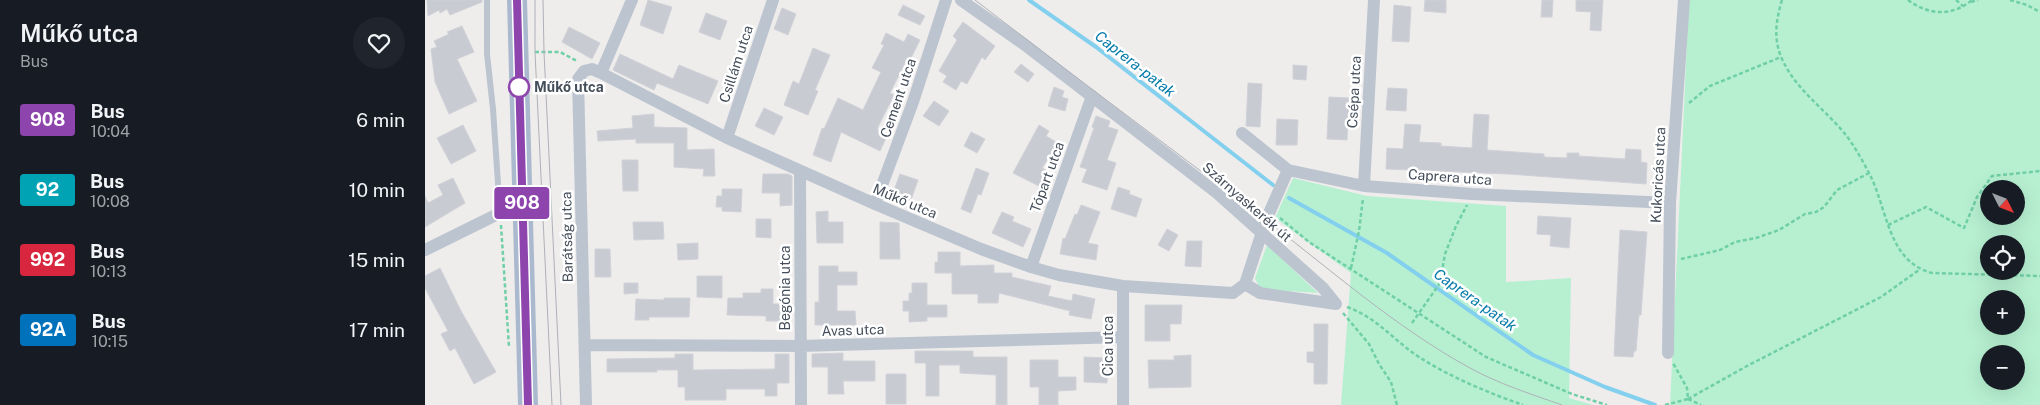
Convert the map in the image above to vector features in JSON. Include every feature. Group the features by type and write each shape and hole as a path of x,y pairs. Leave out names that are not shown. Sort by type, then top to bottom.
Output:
{"main road":[{"path":"517,0 527,405"}],"street":[{"path":"601,72 632,0"},
{"name":"Csillám utca","path":"727,138 773,0"},
{"name":"Cement utca","path":"875,204 913,102 946,0"},
{"name":"Szárnyaskerék út","path":"961,0 1025,45 1217,194 1323,288 1336,304"},
{"name":"Csépa utca","path":"1364,186 1374,0"},
{"name":"Kukoricás utca","path":"1668,353 1670,203 1684,0"},
{"name":"Műkő utca","path":"584,71 592,69 601,72 727,138 981,249 1031,267 1059,275 1123,286 1233,293 1245,284"},
{"name":"Barátság utca","path":"584,71 578,79 586,405"},
{"name":"Tópart utca","path":"1031,267 1092,96"},
{"name":"Caprera utca","path":"1242,133 1288,170 1364,186 1473,194 1670,203"},
{"name":"Begónia utca","path":"800,170 801,405"},
{"path":"1288,170 1261,234 1245,284 1260,293 1336,304"},
{"path":"425,250 522,202"},
{"name":"Cica utca","path":"1123,286 1123,405"},
{"name":"Avas utca","path":"585,345 800,346 1123,338"}],"lane":[{"path":"487,0 487,54 493,109 500,214"}],"path":[{"path":"1782,0 1776,23 1777,44 1781,57 1799,86 1846,135 1869,173 1882,203 1893,237 1908,262 1919,270 1946,274 2040,276"},
{"path":"1908,0 1925,10 1939,13 1952,11 1971,1 1979,0"},
{"path":"1956,0 1963,6"},
{"path":"2010,0 2027,5 2040,12"},
{"path":"528,53 560,52 576,60 584,71"},
{"path":"1677,112 1709,86 1781,57"},
{"path":"1888,225 1926,207 1964,228 1977,197 1992,176 2040,171"},
{"path":"1670,260 1720,250 1735,242 1756,238 1779,230 1805,214 1817,212 1837,190 1869,173"},
{"path":"1351,268 1359,231 1364,186"},
{"path":"1412,323 1440,283 1445,254 1456,226 1473,194"},
{"path":"1271,211 1309,242 1486,356 1563,390 1607,405"},
{"path":"500,214 508,337"},
{"path":"1666,405 1688,399 1747,366 1881,297 1919,270"},
{"path":"1336,304 1369,344 1391,382 1397,405"},
{"path":"1336,304 1364,314 1381,325 1418,357 1461,380 1523,405"},
{"path":"1668,353 1687,388 1688,399"},
{"path":"1688,399 1701,405"}],"green space":[{"path":"1689,0 2040,0 2040,405 1670,405"},
{"path":"1293,178 1367,196 1506,206 1506,282 1571,278 1569,398 1593,405 1341,405 1351,273 1275,218"},
{"path":"1267,245 1318,293 1260,289 1255,278"}],"building":[{"path":"427,0 482,0 482,2 450,15 447,9 440,13 439,10 428,16"},
{"path":"648,0 672,7 663,34 640,25"},
{"path":"1425,0 1446,0 1446,13 1424,11"},
{"path":"1542,0 1553,0 1552,17 1541,17"},
{"path":"1576,0 1603,0 1601,31 1590,30 1591,12 1576,11"},
{"path":"903,5 925,16 920,25 898,15"},
{"path":"1394,5 1411,7 1409,42 1392,41"},
{"path":"782,8 796,14 788,35 774,29"},
{"path":"706,13 727,21 720,40 699,32"},
{"path":"963,22 995,46 985,60 982,57 967,84 961,81 956,90 943,82 947,76 939,71 957,40 953,36"},
{"path":"462,26 474,52 457,59 477,101 449,114 435,82 431,49 437,47 434,41 449,34 447,32"},
{"path":"569,27 600,43 592,59 562,42"},
{"path":"886,33 904,42 908,34 920,40 911,58 908,57 890,93 894,95 877,129 888,134 880,151 841,132 831,162 813,155 822,128 824,129 838,98 863,110 881,72 872,68 884,45 881,44"},
{"path":"813,48 830,55 815,90 818,91 808,115 784,105 793,81 799,84"},
{"path":"620,54 673,79 679,65 718,81 708,104 657,83 654,90 613,70"},
{"path":"1021,64 1034,74 1028,82 1014,72"},
{"path":"1293,65 1307,66 1306,80 1293,79"},
{"path":"1248,83 1262,84 1260,127 1246,126"},
{"path":"1054,87 1064,91 1062,97 1068,99 1065,111 1048,106"},
{"path":"1388,88 1407,89 1406,111 1386,110"},
{"path":"1329,97 1349,98 1347,140 1327,139"},
{"path":"934,101 949,111 939,126 923,116"},
{"path":"764,108 783,117 774,135 755,126"},
{"path":"654,114 654,127 687,128 687,150 714,149 715,176 703,176 704,169 674,167 674,143 636,143 636,139 598,141 597,131 633,128 632,116"},
{"path":"1474,114 1489,115 1487,150 1544,154 1544,157 1567,158 1567,153 1579,153 1579,156 1625,159 1626,149 1641,150 1641,162 1647,163 1646,184 1508,174 1386,169 1387,148 1403,149 1405,124 1421,125 1419,142 1472,148"},
{"path":"1096,116 1110,121 1108,127 1118,130 1107,160 1116,163 1107,190 1082,182 1087,169 1080,167 1094,128 1092,127"},
{"path":"1277,119 1298,120 1297,145 1276,145"},
{"path":"463,125 476,151 451,164 437,138"},
{"path":"1039,125 1049,131 1046,136 1058,143 1042,168 1049,172 1041,187 1013,173"},
{"path":"971,132 985,139 977,153 964,146"},
{"path":"622,160 638,160 638,191 623,191"},
{"path":"976,168 989,173 981,195 978,194 971,213 961,209"},
{"path":"763,174 788,174 792,176 792,205 780,206 780,193 762,193"},
{"path":"900,174 918,180 911,200 893,193"},
{"path":"453,178 465,203 425,227 425,196 428,203 443,195 438,185"},
{"path":"1118,187 1130,191 1129,194 1142,199 1136,217 1111,209"},
{"path":"722,189 742,189 741,212 722,211 722,207 716,207 717,196 722,196"},
{"path":"1081,205 1100,212 1088,243 1098,245 1096,260 1060,254 1063,238 1065,239 1075,214 1077,215"},
{"path":"828,211 828,222 843,222 843,243 817,243 816,212"},
{"path":"1002,212 1014,217 1012,221 1031,229 1023,247 992,233"},
{"path":"1538,216 1571,218 1569,248 1550,246 1551,235 1537,234"},
{"path":"756,219 771,219 771,238 756,237"},
{"path":"633,222 663,222 664,239 634,240"},
{"path":"880,222 899,223 900,259 880,259"},
{"path":"1167,229 1178,235 1169,251 1158,245"},
{"path":"1620,230 1647,232 1641,315 1639,315 1636,351 1634,351 1633,357 1614,356"},
{"path":"1187,241 1202,241 1201,267 1185,266"},
{"path":"698,243 698,259 678,260 677,244"},
{"path":"595,249 610,249 611,277 595,277"},
{"path":"938,252 960,252 960,266 994,265 994,273 1012,273 1012,277 1051,286 1048,296 1072,301 1073,294 1095,299 1091,319 1069,315 1070,311 999,293 998,303 978,303 978,294 952,294 952,273 935,273 935,262 938,262"},
{"path":"819,266 838,266 838,272 857,272 857,285 837,285 837,311 855,311 856,325 815,325 815,302 819,302"},
{"path":"440,268 461,311 496,372 474,384 455,348 450,351 441,334 448,331 425,288 425,276"},
{"path":"697,276 722,276 722,298 697,297"},
{"path":"624,283 638,283 638,293 624,294"},
{"path":"912,283 927,283 927,305 947,305 947,317 927,317 927,321 909,322 909,311 903,311 903,301 909,301 909,293 912,293"},
{"path":"761,289 773,289 773,304 786,304 786,321 766,321 766,316 727,315 728,298 743,298 743,293 761,293"},
{"path":"664,298 690,298 689,317 649,317 649,320 635,320 636,299 664,300"},
{"path":"1145,305 1182,305 1181,324 1170,324 1170,341 1145,341"},
{"path":"1314,324 1328,324 1327,384 1314,384 1314,363 1307,362 1307,352 1314,352"},
{"path":"915,351 973,351 973,357 1007,357 1007,405 996,405 996,375 960,373 960,365 939,365 939,396 926,396 926,363 915,363"},
{"path":"843,353 843,361 875,361 875,381 843,381 844,394 828,394 828,367 812,367 812,354"},
{"path":"675,354 693,354 693,370 775,369 775,354 789,354 789,383 777,383 777,396 765,396 765,389 726,389 726,400 685,400 685,387 678,387 678,370 607,372 607,359 675,358"},
{"path":"1191,355 1191,387 1149,388 1148,360 1174,360 1174,356"},
{"path":"1084,357 1108,358 1107,383 1084,382"},
{"path":"1030,360 1058,360 1058,377 1076,377 1076,390 1058,391 1058,405 1039,405 1039,387 1030,387"},
{"path":"886,374 906,374 906,404 886,404"}],"waterway":[{"name":"Caprera-patak","path":"1029,0 1096,47 1273,185"},
{"name":"Caprera-patak","path":"1289,198 1387,253 1533,355 1605,387 1655,405"}],"tram line":[{"path":"535,0 535,52 552,405"},
{"path":"543,0 561,405"},
{"path":"975,0 1262,217 1363,297 1415,334 1481,374 1562,405"}],"bus line":[{"name":"908","path":"517,0 528,405"}],"place":[{"name":"Műkő utca","path":"519,87"}]}
